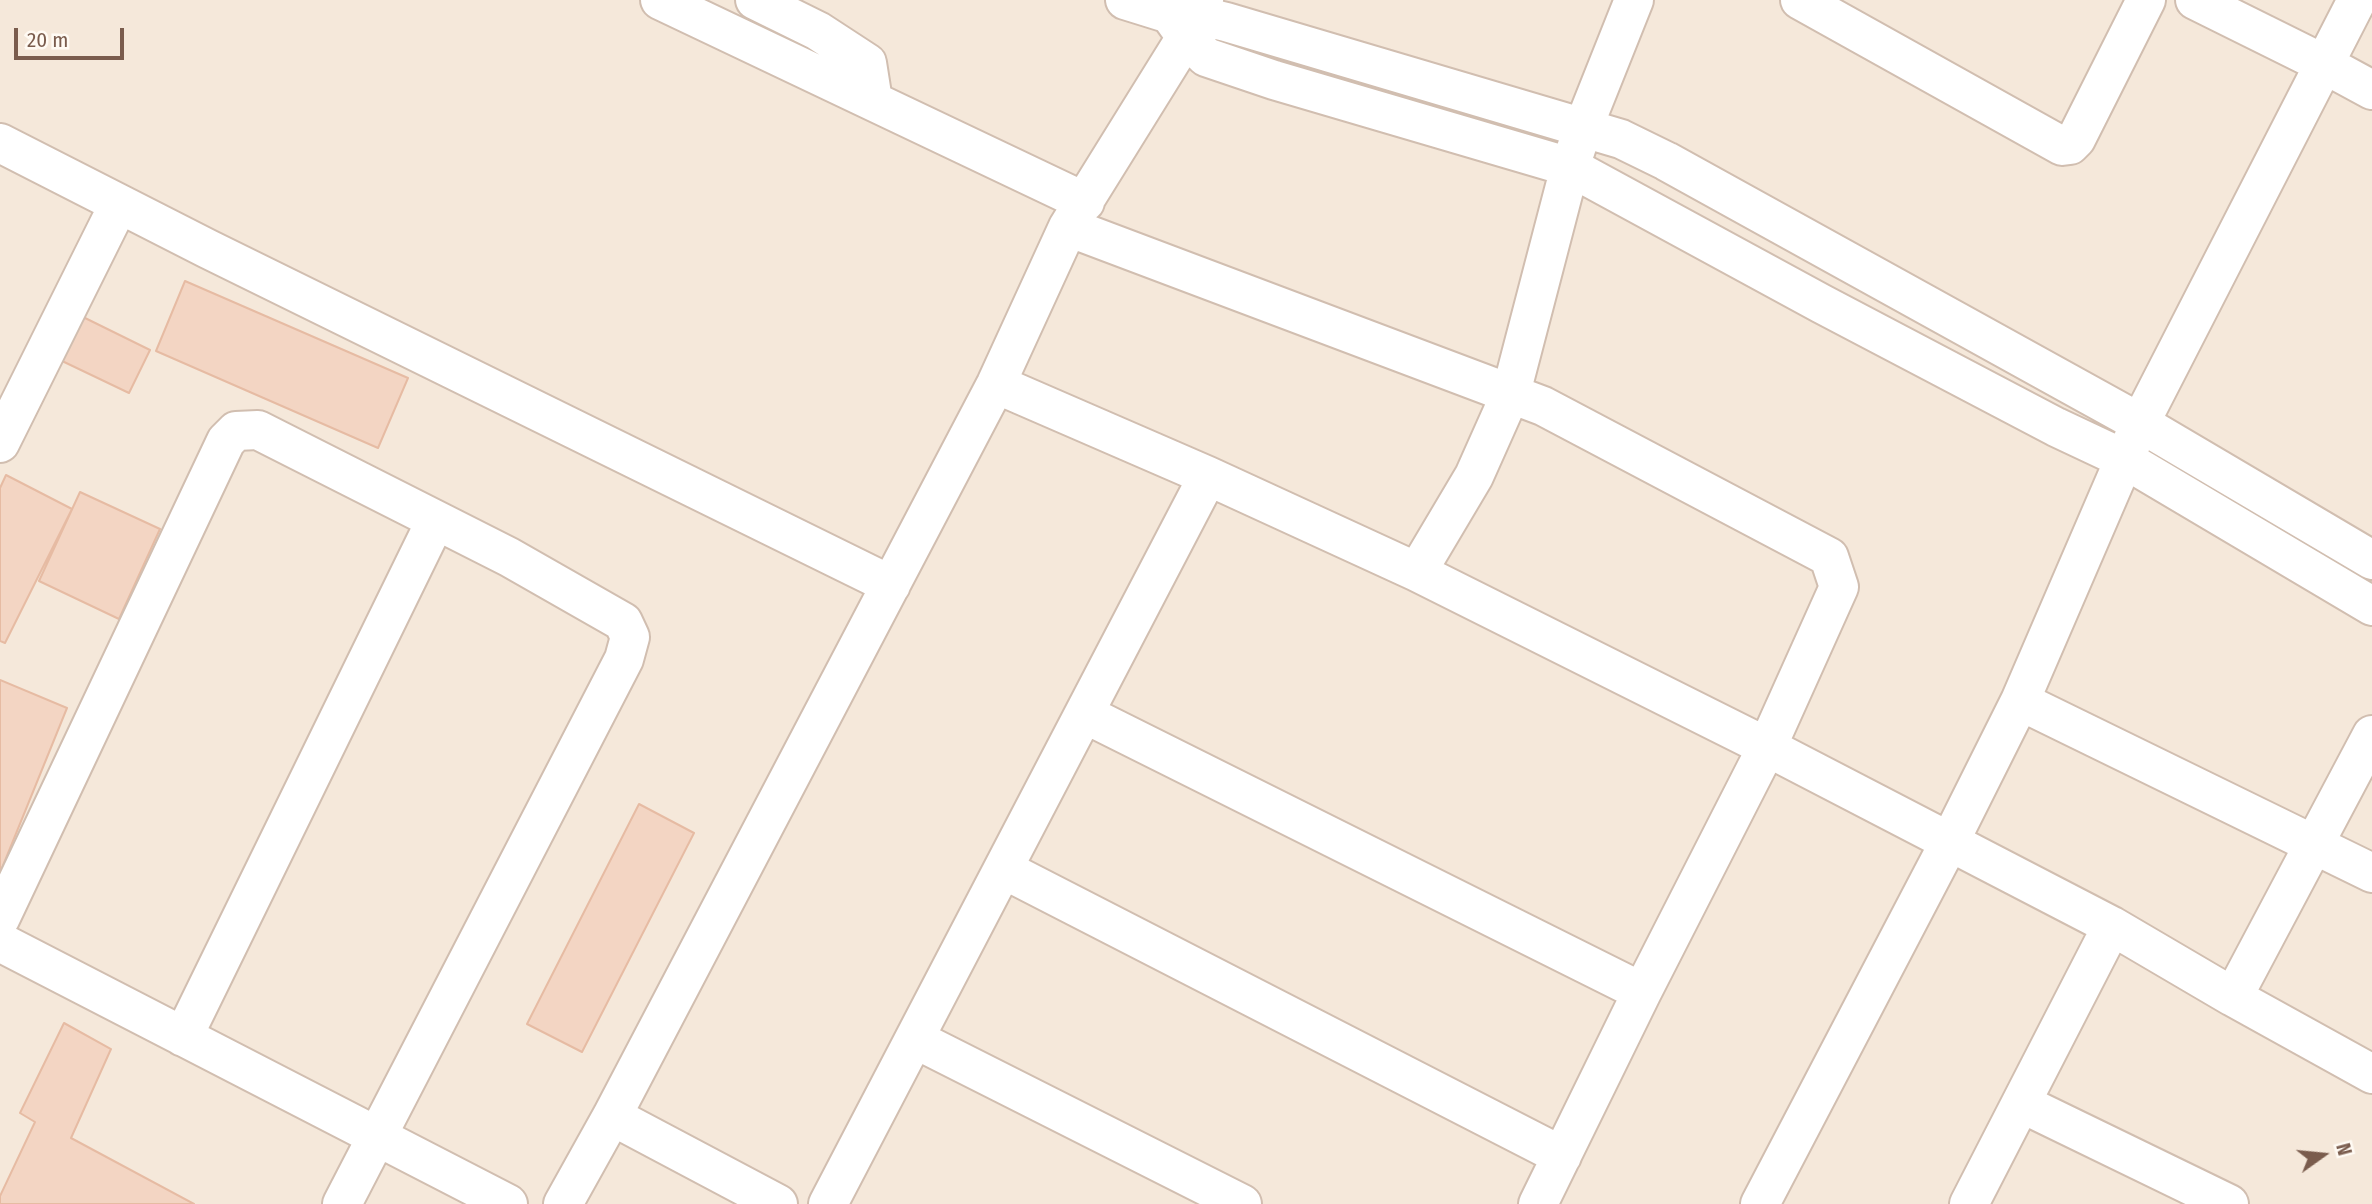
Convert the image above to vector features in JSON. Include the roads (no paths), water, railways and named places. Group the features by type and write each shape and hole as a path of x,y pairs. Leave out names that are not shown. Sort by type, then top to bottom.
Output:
{"street":[{"path":"660,0 873,101 1077,215 1543,406 1829,557 1839,587 1768,747 1642,992 1538,1204"},
{"path":"755,0 818,31 867,63 873,101"},
{"path":"1125,0 1189,17 1226,22 1621,139 2140,422 2372,560"},
{"path":"1417,572 1474,476 1511,393 1570,167 1634,0"},
{"path":"1800,0 2062,146 2070,145 2076,139 2146,0"},
{"path":"2195,0 2372,90"},
{"path":"1760,1204 1950,841 2020,701 2140,422 2357,0"},
{"path":"1189,17 1206,57 1570,167 1822,304 2056,427 2124,459 2372,606"},
{"path":"563,1204 612,1116 996,384 1077,215 1189,17"},
{"path":"0,144 891,585"},
{"path":"0,443 119,204"},
{"path":"996,384 1208,476 1417,572 1768,747 2112,926 2372,1074"},
{"path":"0,919 226,441 236,431 258,429 509,557 623,622 631,637 624,659 342,1204"},
{"path":"828,1204 1208,476"},
{"path":"183,1037 436,520"},
{"path":"2020,701 2372,873"},
{"path":"1084,714 1642,992"},
{"path":"2233,997 2372,735"},
{"path":"1003,869 1562,1156"},
{"path":"1969,1204 2112,926"},
{"path":"0,942 508,1204"},
{"path":"915,1039 1242,1204"},
{"path":"2021,1103 2228,1204"},
{"path":"612,1116 778,1204"}]}
